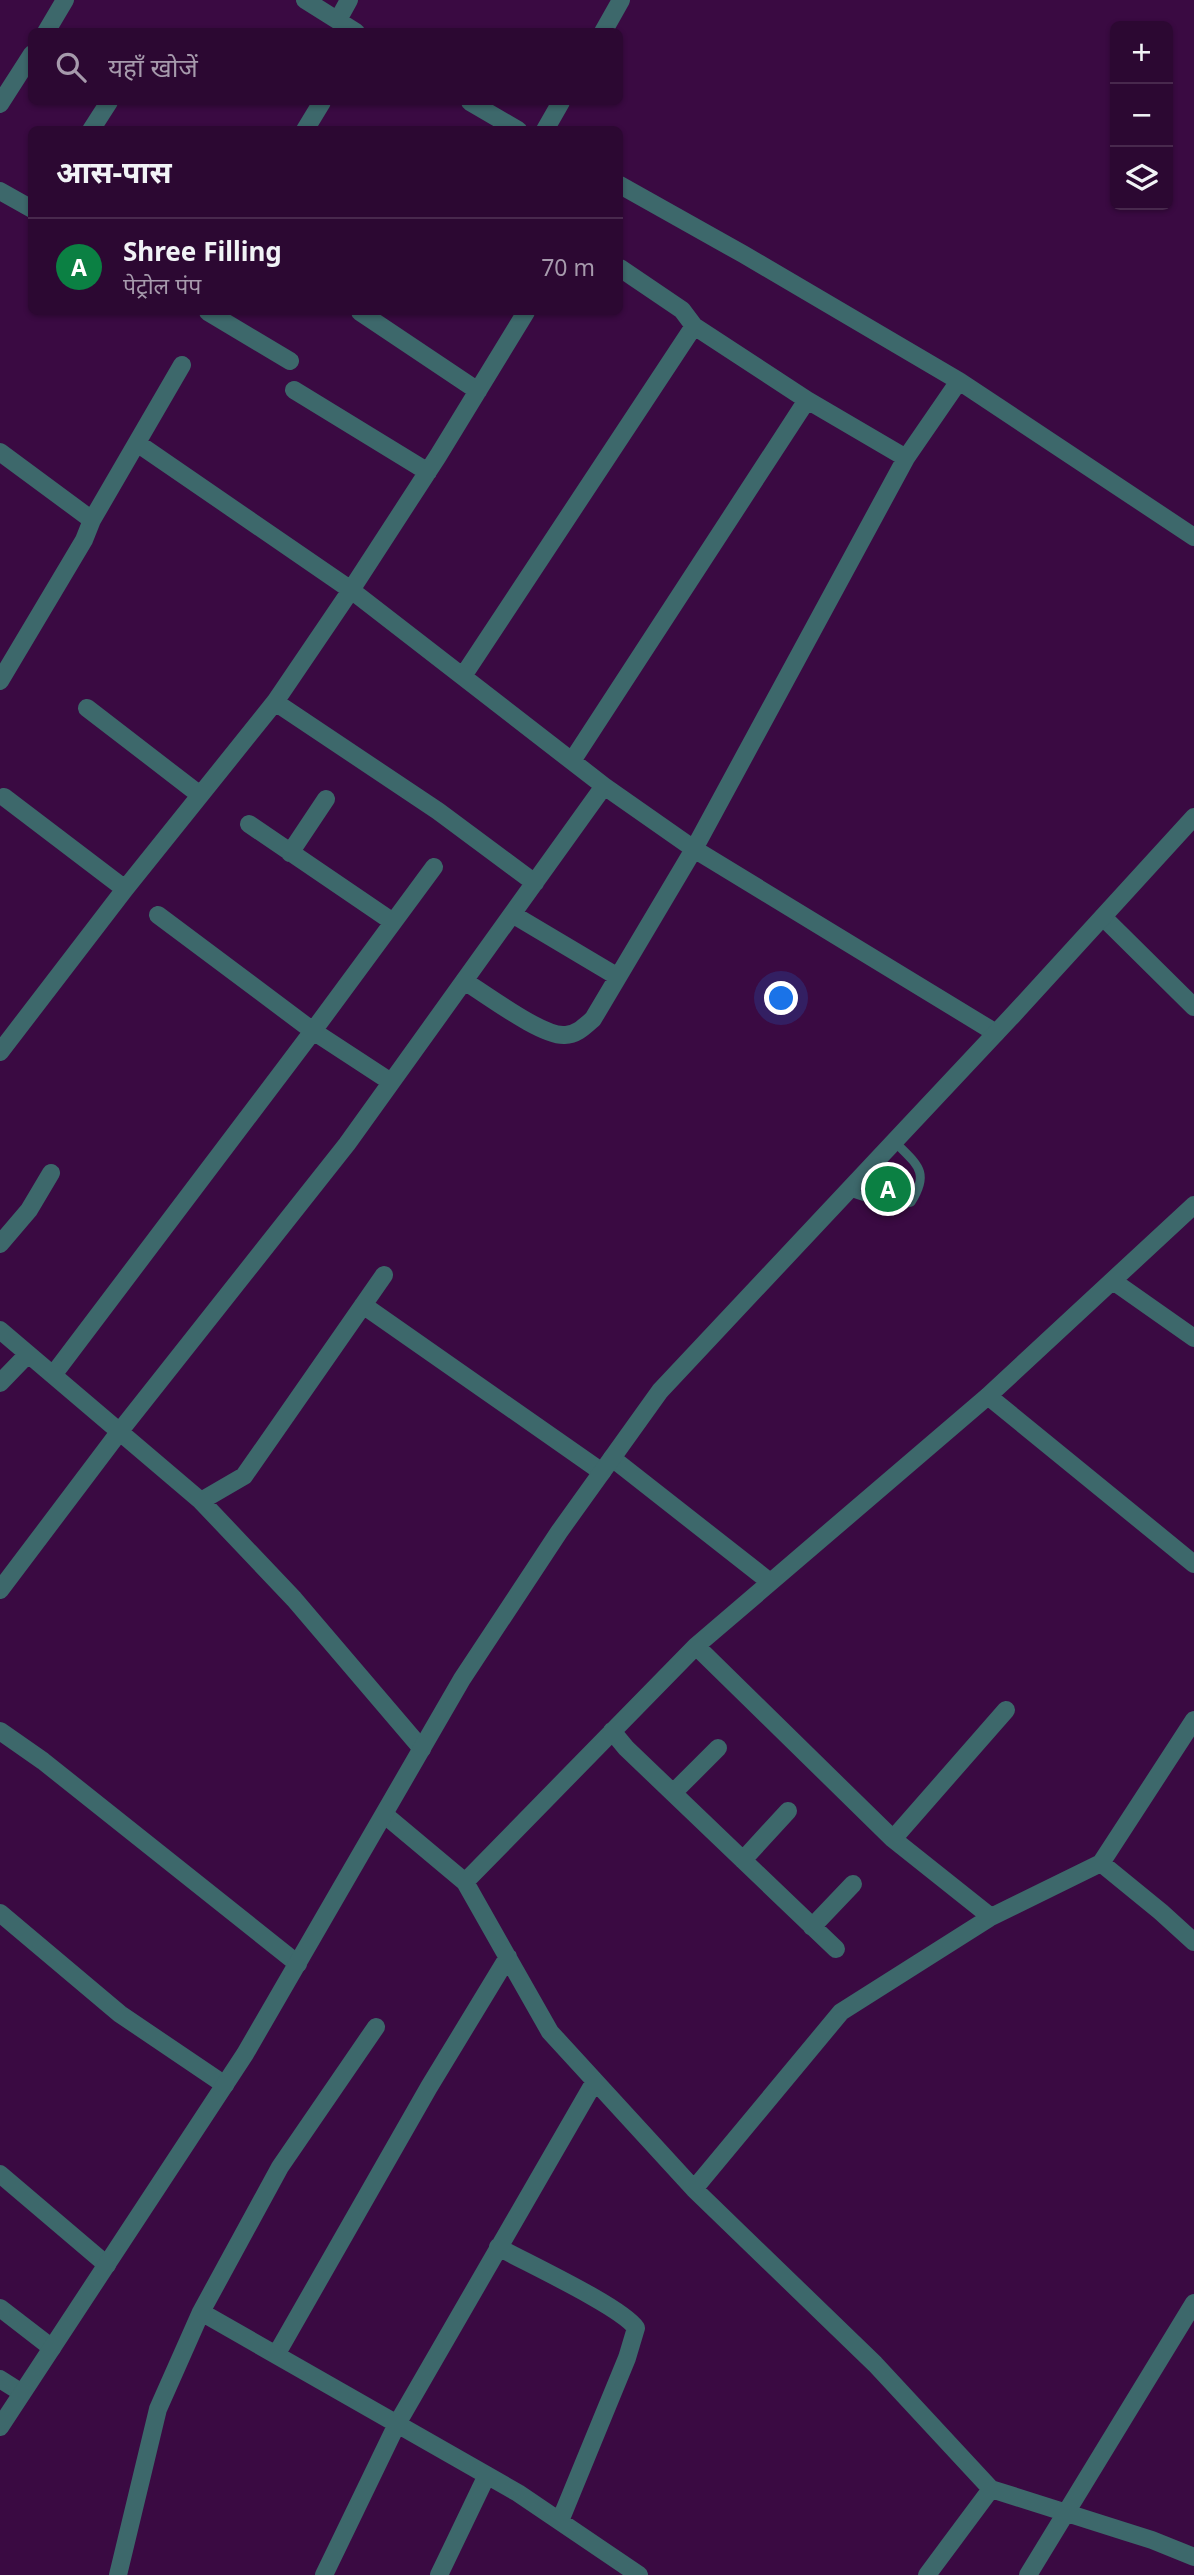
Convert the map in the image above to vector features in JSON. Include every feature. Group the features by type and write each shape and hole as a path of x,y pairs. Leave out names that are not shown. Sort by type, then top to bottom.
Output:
{"street":[{"path":"48,28 65,0"},
{"path":"305,0 350,28"},
{"path":"338,20 349,0"},
{"path":"605,28 621,0"},
{"path":"0,104 28,60"},
{"path":"94,126 107,105"},
{"path":"307,126 320,105"},
{"path":"475,105 511,126"},
{"path":"547,126 559,105"},
{"path":"623,187 743,254 959,382 1194,537"},
{"path":"0,191 28,207"},
{"path":"623,270 682,310 694,326 807,400 906,458"},
{"path":"213,315 290,360"},
{"path":"364,315 478,391"},
{"path":"0,1052 125,889 275,702 428,472 522,315"},
{"path":"463,676 694,326"},
{"path":"0,681 85,540 92,520 182,365"},
{"path":"464,981 548,1033 565,1035 580,1031 593,1019 694,849 906,458 959,382"},
{"path":"294,390 428,472"},
{"path":"572,761 807,400"},
{"path":"137,443 351,590 604,786 694,849 996,1033"},
{"path":"0,453 92,520"},
{"path":"275,702 438,811 535,883"},
{"path":"87,708 200,795"},
{"path":"1,1588 347,1144 604,786"},
{"path":"4,797 125,889"},
{"path":"290,852 326,799"},
{"path":"0,2427 225,2085 462,1679 660,1391 996,1033 1194,817"},
{"path":"249,824 393,922"},
{"path":"53,1375 313,1031 433,867"},
{"path":"512,914 618,977"},
{"path":"158,915 313,1031 391,1082"},
{"path":"1102,917 1194,1007"},
{"path":"0,1244 29,1210 51,1173"},
{"path":"465,1882 696,1646 988,1396 1194,1205"},
{"path":"201,1501 244,1476 384,1275"},
{"path":"1113,1281 1194,1338"},
{"path":"363,1305 607,1465 770,1582"},
{"path":"0,1330 201,1501 294,1599 422,1749"},
{"path":"0,1383 29,1354"},
{"path":"988,1396 1194,1564"},
{"path":"696,1646 893,1839 991,1917"},
{"path":"893,1839 1006,1710"},
{"path":"694,2189 841,2012 991,1917 1101,1863 1194,1720"},
{"path":"0,1731 43,1761 298,1964"},
{"path":"612,1731 836,1949"},
{"path":"673,1793 718,1748"},
{"path":"743,1860 788,1811"},
{"path":"385,1815 465,1882 550,2032 694,2189 875,2364 991,2489 1152,2540 1194,2557"},
{"path":"1101,1863 1194,1942"},
{"path":"812,1927 853,1884"},
{"path":"0,1913 120,2014 225,2085"},
{"path":"276,2355 429,2087 508,1957"},
{"path":"118,2575 158,2409 201,2312 281,2167 376,2027"},
{"path":"324,2575 397,2424 595,2081"},
{"path":"0,2174 107,2264"},
{"path":"498,2248 610,2308 636,2328 627,2358 560,2521"},
{"path":"0,2308 52,2348"},
{"path":"1028,2575 1192,2309"},
{"path":"201,2312 518,2493 639,2575"},
{"path":"0,2379 22,2393"},
{"path":"439,2575 487,2475"},
{"path":"927,2575 991,2489"}],"lane":[{"path":"847,1191 892,1206 911,1202 921,1187 919,1167 894,1141"}],"place":[{"name":"Shree Filling","path":"888,1189"}]}
